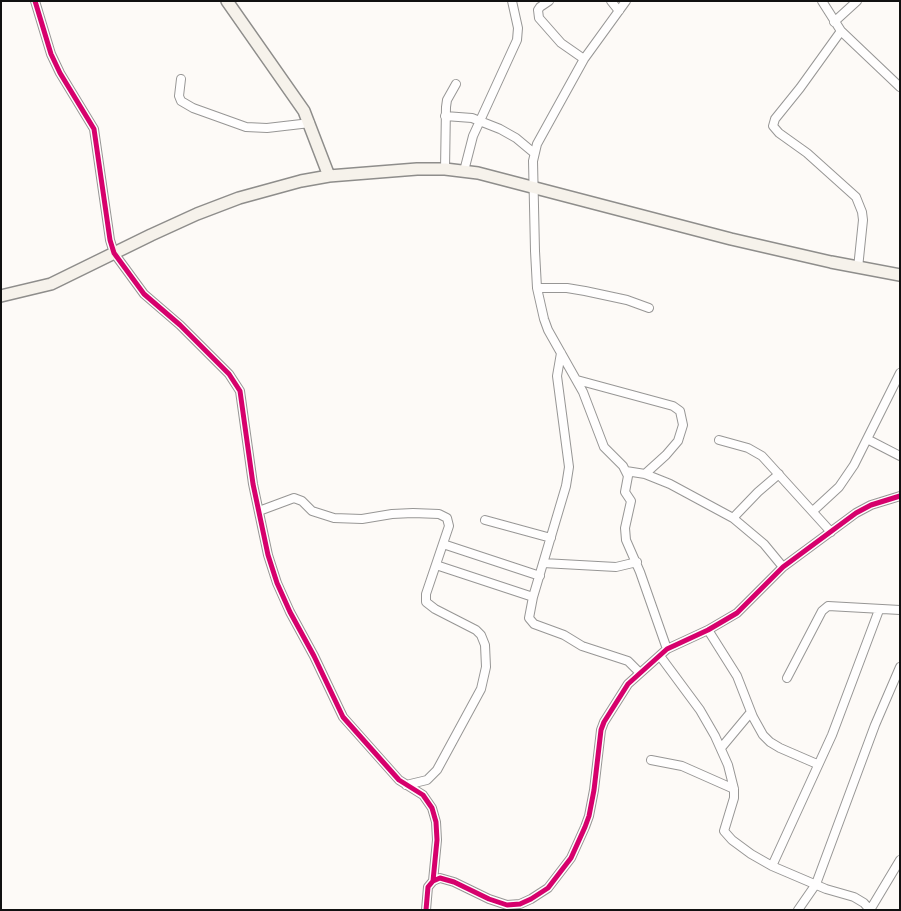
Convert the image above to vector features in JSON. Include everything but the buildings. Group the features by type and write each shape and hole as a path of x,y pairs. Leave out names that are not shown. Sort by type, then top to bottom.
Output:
{"main road":[{"path":"227,1 304,111 329,176"},
{"path":"1,296 51,284 197,214 238,198 301,181 329,176 417,169 464,171 731,239 858,268 900,275"}],"street":[{"path":"35,1 51,54 60,73 94,129 110,240 114,253 144,294 180,325 235,382 240,391 259,511 277,583 290,612 314,656 339,710 350,726 399,780 417,791 428,801 436,822 437,840 433,881 428,887 426,910"},
{"path":"464,171 470,144 517,40 518,28 512,1"},
{"path":"549,1 538,10 539,18 561,43 584,59"},
{"path":"611,1 619,11"},
{"path":"626,1 584,59 540,135 534,153 535,251 538,288 544,319 577,380 604,447 626,471 628,479 625,492 631,501 625,534 637,562 667,650"},
{"path":"822,1 841,31 900,87"},
{"path":"834,22 857,1"},
{"path":"841,31 775,119 773,126 856,196 863,220 858,268"},
{"path":"181,79 179,96 181,101 193,108 246,127 267,128 310,123"},
{"path":"445,170 445,116 447,100 456,84"},
{"path":"445,116 464,117 480,121 509,133 534,153"},
{"path":"538,288 567,288 585,291 627,300 649,308"},
{"path":"561,353 558,376 569,467 566,486 533,597 529,618 534,624 564,635 589,649 628,661 640,673"},
{"path":"813,511 844,480 854,465 900,373"},
{"path":"577,380 673,406 680,411 683,430 678,441 645,474"},
{"path":"867,439 900,456"},
{"path":"719,440 755,451 769,462 831,532"},
{"path":"626,471 645,474 670,484 733,518 764,544 783,567"},
{"path":"733,518 758,492 780,474"},
{"path":"433,881 446,879 489,899 513,905 532,899 548,888 571,858 589,816 594,790 599,739 604,722 628,684 667,650 723,622 745,606 783,567 862,509 900,496"},
{"path":"259,511 294,498 302,500 312,511 334,518 362,519 403,513 439,514 449,521 426,594 426,602 435,609 476,630 485,645 486,668 481,689 437,770 427,780 406,785"},
{"path":"485,520 551,538"},
{"path":"443,544 540,576"},
{"path":"543,563 616,567 637,562"},
{"path":"436,566 533,597"},
{"path":"786,678 824,608 831,605 879,610 900,610"},
{"path":"772,866 841,713 879,610"},
{"path":"708,630 737,676 757,726 770,742 817,764"},
{"path":"660,656 700,710 728,765 734,789 732,808 724,831 732,840 772,866 859,900 870,910 900,860"},
{"path":"798,910 816,884 900,666"},
{"path":"721,748 751,712"},
{"path":"651,760 682,766 734,789"}],"cycle path":[{"path":"35,1 51,54 60,73 94,129 110,240 114,253 144,294 180,325 229,374 240,391 253,484 268,555 277,583 343,717 399,780 423,795 432,808 436,822 437,840 433,881"},
{"path":"426,910 428,887 433,881 440,878 454,882 489,899 507,905 520,904 548,888 571,858 585,827 594,790 601,730 628,684 667,649 708,630 737,613 783,567 856,513 871,505 900,496"}]}
